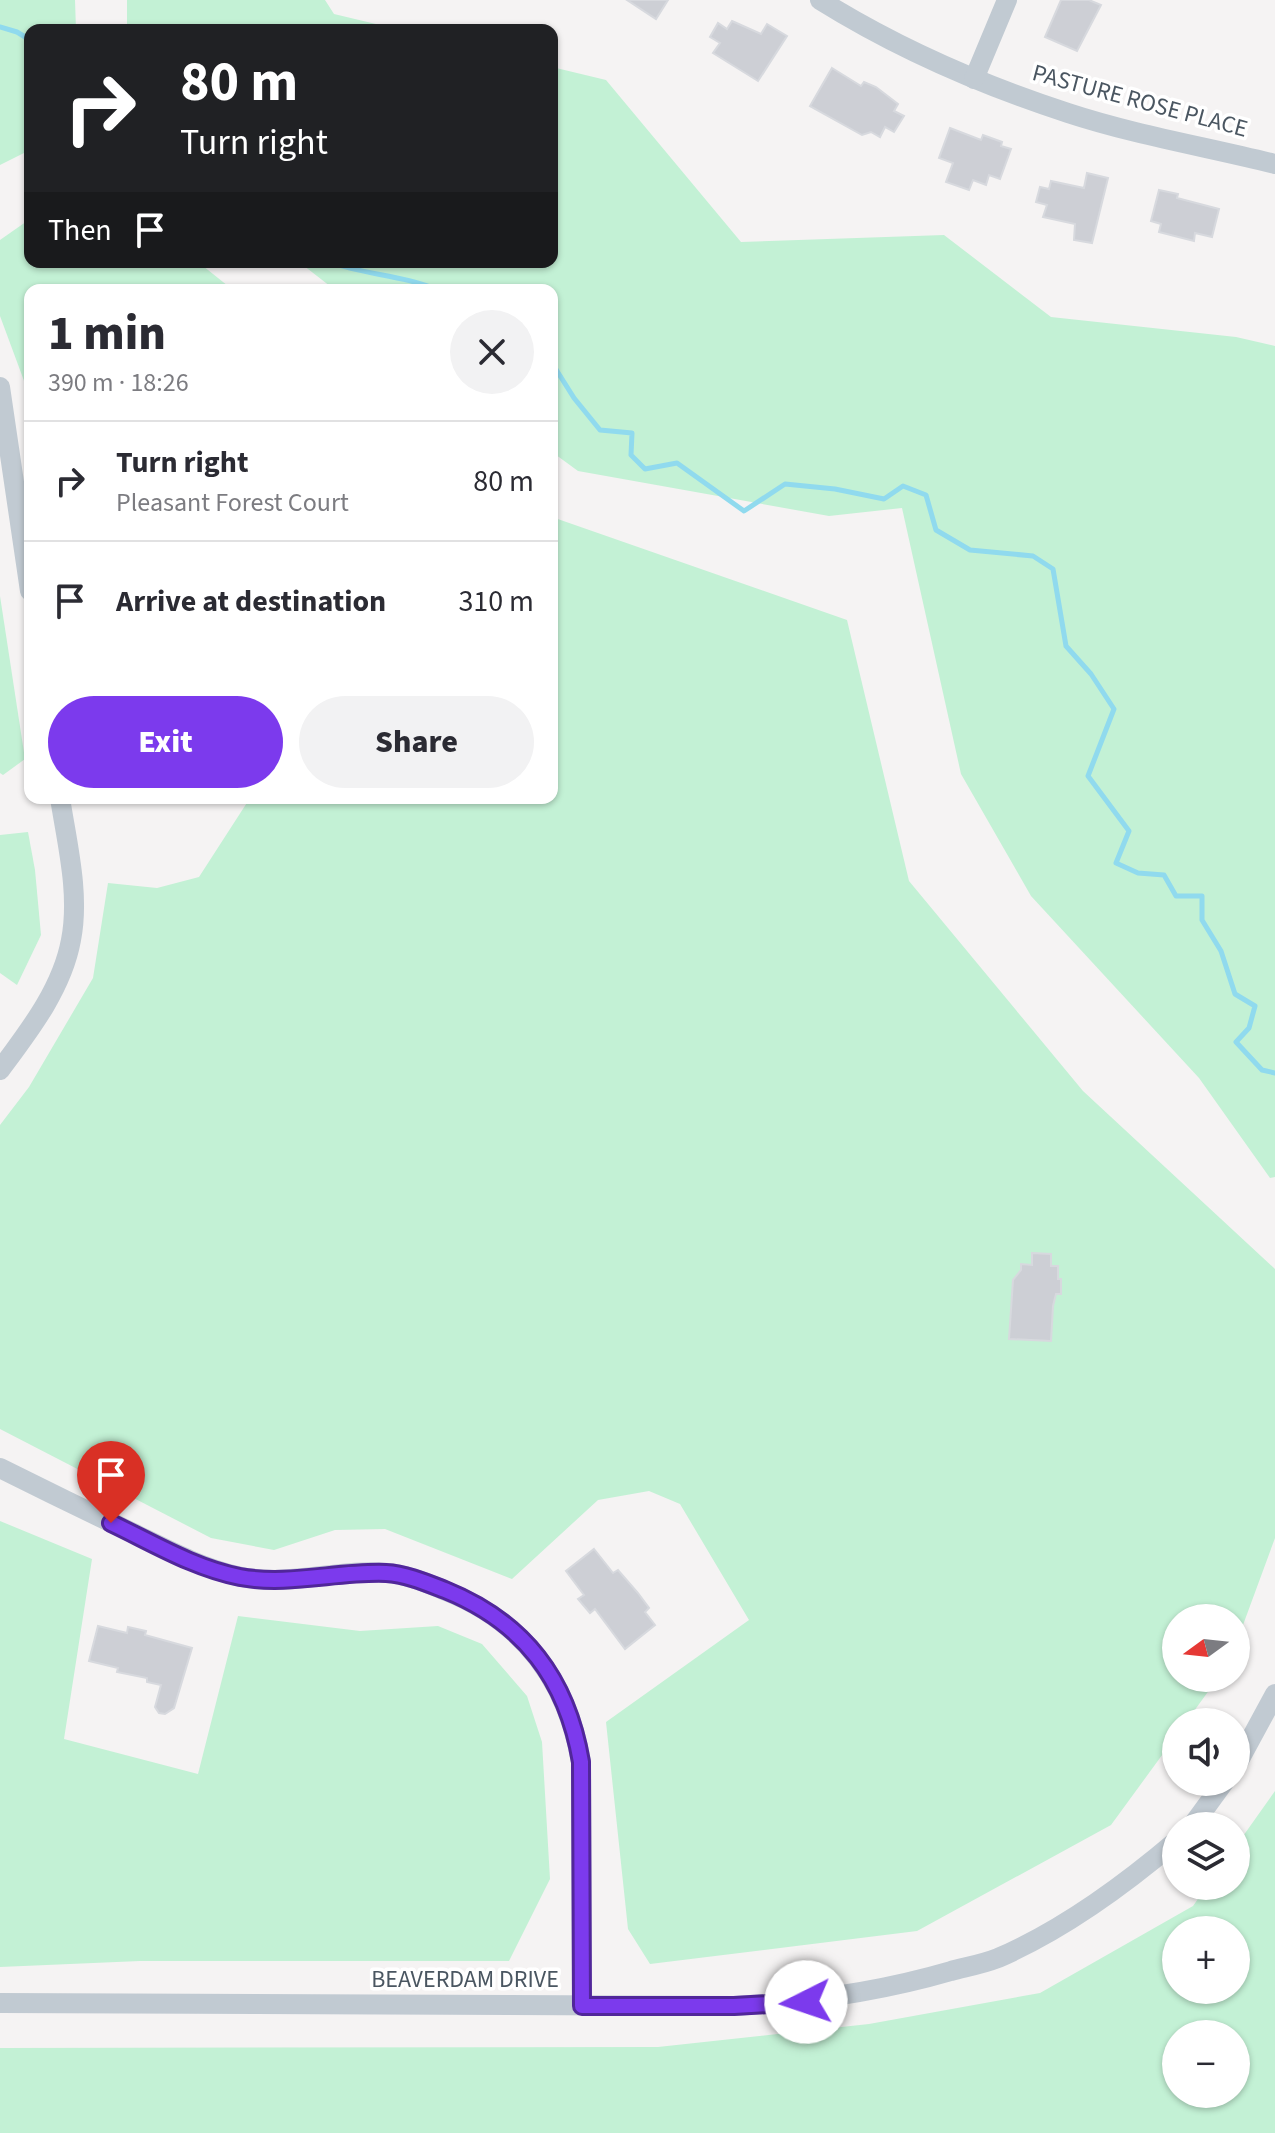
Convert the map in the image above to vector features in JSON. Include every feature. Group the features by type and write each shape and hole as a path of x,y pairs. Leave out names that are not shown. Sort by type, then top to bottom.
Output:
{"street":[{"name":"PASTURE ROSE PLACE","path":"820,0 866,28 974,79 1071,114 1275,164"},
{"path":"974,79 1007,0"},
{"path":"0,387 24,550"},
{"path":"0,1070 33,1027 51,994 71,941 74,909 61,804"},
{"path":"0,1468 194,1563 270,1581 390,1573 441,1588 500,1618 531,1648 563,1694 576,1732 581,1762 582,2006"},
{"path":"1250,1740 1275,1694"},
{"name":"BEAVERDAM DRIVE","path":"0,2003 734,2006 806,2002 901,1986 997,1958 1077,1914 1137,1874 1162,1853"}],"green space":[{"path":"0,0 75,0 76,24 24,24 24,153 0,165"},
{"path":"127,0 325,0 334,14 376,24 127,24"},
{"path":"558,68 606,80 741,242 944,235 1051,317 1236,337 1275,346 1275,1177 1270,1178 1199,1078 1031,896 961,774 902,508 829,516 578,471 558,456 558,284 327,284 307,268 558,268"},
{"path":"24,223 24,268 206,268 226,284 24,284 24,381 0,316 0,240"},
{"path":"558,519 847,620 909,881 1083,1091 1275,1269 1275,1538 1250,1606 1162,1604 1162,1692 1208,1692 1196,1708 1162,1708 1162,1755 1111,1825 917,1931 650,1964 628,1929 606,1722 749,1620 680,1504 649,1491 598,1500 512,1579 385,1529 335,1530 274,1550 211,1538 0,1429 0,1125 29,1087 93,978 108,883 157,888 199,877 246,804 558,804"},
{"path":"0,596 24,760 3,775 0,773"},
{"path":"28,832 41,935 17,985 0,973 0,835"},
{"path":"0,1521 92,1559 64,1739 198,1774 238,1616 360,1631 438,1626 482,1644 527,1696 542,1742 550,1879 509,1961 140,1961 0,1967"},
{"path":"1275,1791 1275,2133 0,2133 0,2048 658,2047 869,2024 1040,1993 1162,1924 1162,2004 1250,2004 1250,1916 1175,1916 1197,1900 1250,1900 1250,1826"}],"building":[{"path":"627,0 668,0 656,19"},
{"path":"1061,0 1089,0 1101,5 1077,51 1045,37"},
{"path":"732,21 761,34 767,24 787,36 758,81 713,53 720,43 710,37 718,23 727,29"},
{"path":"832,68 861,86 864,82 876,87 898,104 894,111 904,116 894,132 885,127 880,137 871,132 862,135 810,106"},
{"path":"950,128 981,140 983,135 1011,149 1000,179 989,175 986,185 973,180 969,190 946,182 953,163 939,158"},
{"path":"1087,173 1108,178 1092,243 1074,240 1075,224 1043,217 1047,205 1036,202 1040,187 1049,189 1051,181 1084,188"},
{"path":"1159,190 1219,209 1212,237 1195,233 1194,241 1159,232 1161,224 1151,221"},
{"path":"1032,1253 1051,1254 1051,1266 1058,1266 1058,1279 1061,1279 1061,1294 1056,1294 1053,1306 1051,1341 1009,1339 1013,1280 1021,1270 1021,1264 1032,1265"},
{"path":"594,1549 613,1573 618,1570 638,1593 649,1608 645,1612 655,1625 625,1649 595,1609 590,1613 578,1599 584,1595 566,1571"},
{"path":"98,1626 127,1633 128,1627 146,1631 145,1635 192,1648 174,1708 165,1714 159,1713 155,1707 161,1685 147,1682 147,1678 117,1672 118,1668 89,1661"}],"waterway":[{"path":"0,27 24,36"},
{"path":"349,268 420,284"},
{"path":"558,373 600,430 632,433 631,455 645,469 677,463 744,511 785,484 835,489 884,499 903,486 926,495 936,530 970,550 1033,556 1053,569 1066,646 1091,674 1114,709 1088,776 1129,831 1116,863 1138,873 1164,875 1176,896 1202,896 1202,920 1221,951 1235,994 1255,1006 1249,1028 1236,1042 1262,1070 1275,1073"}],"route":[{"path":"111,1523 194,1563 239,1576 270,1581 390,1573 464,1598 500,1618 531,1648 563,1694 576,1732 581,1762 582,2006 734,2006 806,2002"}]}
